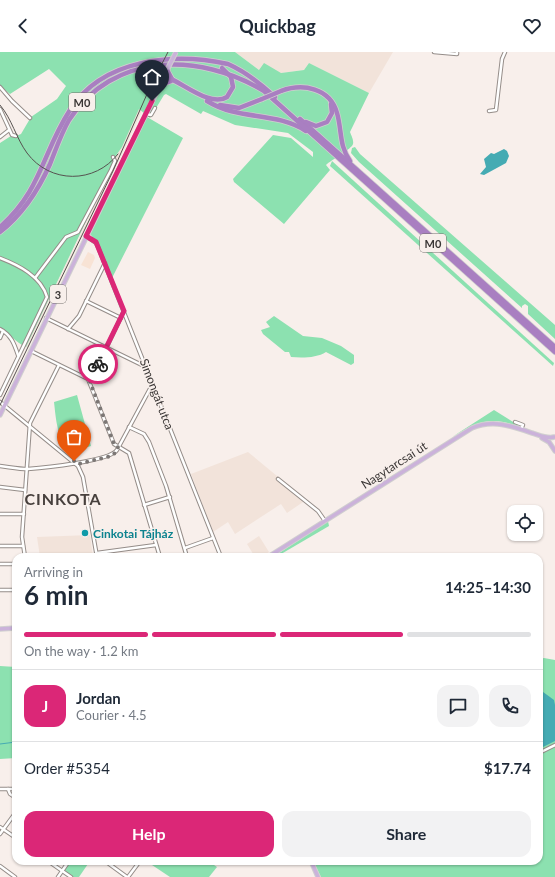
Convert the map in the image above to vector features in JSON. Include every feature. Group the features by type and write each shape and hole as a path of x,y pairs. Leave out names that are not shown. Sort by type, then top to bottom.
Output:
{"highway":[{"name":"M0","path":"174,52 203,56 234,66 259,83 555,347"},
{"name":"M0","path":"0,227 20,206 34,186 70,109 95,82 110,72 130,62 164,54"},
{"name":"M0","path":"0,232 19,215 36,192 69,120 83,100 98,86 121,71 150,61 177,58 209,62 233,72 257,86 555,352"},
{"path":"207,99 223,100 230,94 233,87 232,80 228,73 209,62"},
{"path":"168,69 171,80"},
{"path":"164,76 232,112 289,122 316,138"},
{"path":"158,88 171,80"},
{"path":"207,99 228,107 239,108 281,91 295,87 310,87 320,92 331,102 337,114 344,151 350,161 363,175"},
{"path":"297,116 312,125 325,124 332,116 331,102"}],"main road":[{"name":"3","path":"0,416 30,351 168,69 174,52"},
{"name":"Nagytarcsai út","path":"274,553 472,428 493,423 521,429 539,436 551,444 555,451"},
{"name":"Nagytarcsai út","path":"539,436 554,436 551,444"},
{"path":"0,629 12,628"},
{"path":"313,865 318,877"}],"street":[{"path":"434,52 457,53"},
{"path":"489,111 496,110 502,59 505,52"},
{"path":"0,86 12,101 30,118"},
{"path":"145,114 150,115 155,108"},
{"path":"0,110 9,130 13,136 16,136"},
{"path":"0,137 9,130"},
{"path":"35,278 66,237 78,232 111,170 114,161 113,157"},
{"name":"Simongát utca","path":"86,236 98,247 105,263 219,553"},
{"path":"0,258 29,273 35,278 46,294 46,299 0,395"},
{"path":"68,329 79,316 105,263"},
{"path":"86,301 120,318"},
{"path":"90,382 124,311"},
{"path":"46,318 146,368"},
{"path":"0,329 10,335 15,345 18,357"},
{"path":"0,338 4,331"},
{"path":"15,345 20,347 24,343"},
{"path":"30,351 88,379 90,382 114,444 129,453 159,553"},
{"path":"24,553 23,546 25,490 30,425 59,365"},
{"path":"0,466 27,469 77,463 111,456 118,447 152,384"},
{"path":"0,402 77,463 83,477 97,553"},
{"path":"515,422 523,425 521,429"},
{"path":"129,427 144,434 153,453 170,497 186,553"},
{"path":"278,479 318,511 325,520"},
{"path":"0,487 25,490"},
{"path":"144,505 170,497"},
{"path":"0,514 24,514"},
{"path":"185,548 213,538"},
{"path":"109,553 156,545"},
{"path":"0,546 23,546"},
{"path":"0,564 12,564"},
{"path":"0,590 12,590"},
{"path":"543,751 555,745"},
{"path":"8,789 12,795"},
{"path":"0,790 12,789"},
{"path":"0,834 12,818"},
{"path":"0,827 12,835"},
{"path":"54,865 71,877"},
{"path":"58,877 67,865"},
{"path":"111,865 128,877 137,865"},
{"path":"0,866 15,877"}],"shaded area":[{"path":"235,52 393,52 369,93 309,63 304,70 281,73 259,70"},
{"path":"145,94 145,104 28,348 26,347 99,197 115,161 115,157 122,147"},
{"path":"88,252 94,255 95,258 90,269 81,265"},
{"path":"248,452 306,500 287,513 281,504 235,534 228,522 213,532 191,474"},
{"path":"90,535 92,553 39,553 37,537"},
{"path":"259,536 269,552 253,553 247,544"}],"green space":[{"path":"0,52 235,52 259,70 264,63 281,73 304,70 309,63 369,93 350,132 353,141 352,146 326,165 330,170 284,224 234,182 233,179 273,135 291,138 313,157 313,152 288,133 235,125 203,111 201,114 166,94 150,118 139,109 26,347 0,327 0,143 14,134 16,136 21,134 31,117 57,99 66,86 49,69 10,94 0,86"},
{"path":"147,117 183,138 112,278 97,242 90,234"},
{"path":"355,147 360,154 555,325 555,339 528,314 528,306 525,304 522,308 359,162 351,153 352,148"},
{"path":"332,161 554,363 553,366 330,166"},
{"path":"274,316 303,336 322,338 341,346 354,355 354,363 351,365 326,352 314,356 291,357 289,352 285,352 263,334 261,330 270,327 266,322"},
{"path":"77,395 91,446 71,452 66,447 60,435 54,402"},
{"path":"494,410 521,427 503,422 489,421 476,424 452,437"},
{"path":"328,521 329,526 283,553 279,553"},
{"path":"543,658 555,660 555,877 321,877 315,865 543,865"},
{"path":"0,666 12,667 12,758 0,759"},
{"path":"68,865 87,865 79,877 73,877 64,871"},
{"path":"152,865 214,865 217,867 209,877 170,877"}],"water":[{"path":"504,149 507,151 509,156 506,163 484,175 480,174 486,167 484,159 491,153 494,154"},
{"path":"543,692 554,700 555,741 543,747"}],"waterway":[{"path":"0,744 12,742"}],"tram line":[{"path":"0,405 113,171 151,85 168,52"},
{"path":"0,105 8,116 27,153 37,163 60,175 85,175 97,171 108,164 118,154"}],"way so far":[{"path":"74,461 78,464 111,456 118,447 114,444 90,382 98,364"}],"place":[{"name":"Cinkotai Tájház","path":"85,533"}],"district":[{"name":"CINKOTA","path":"63,498"}],"route":[{"path":"98,364 124,311 96,242 86,236 152,101"}]}
